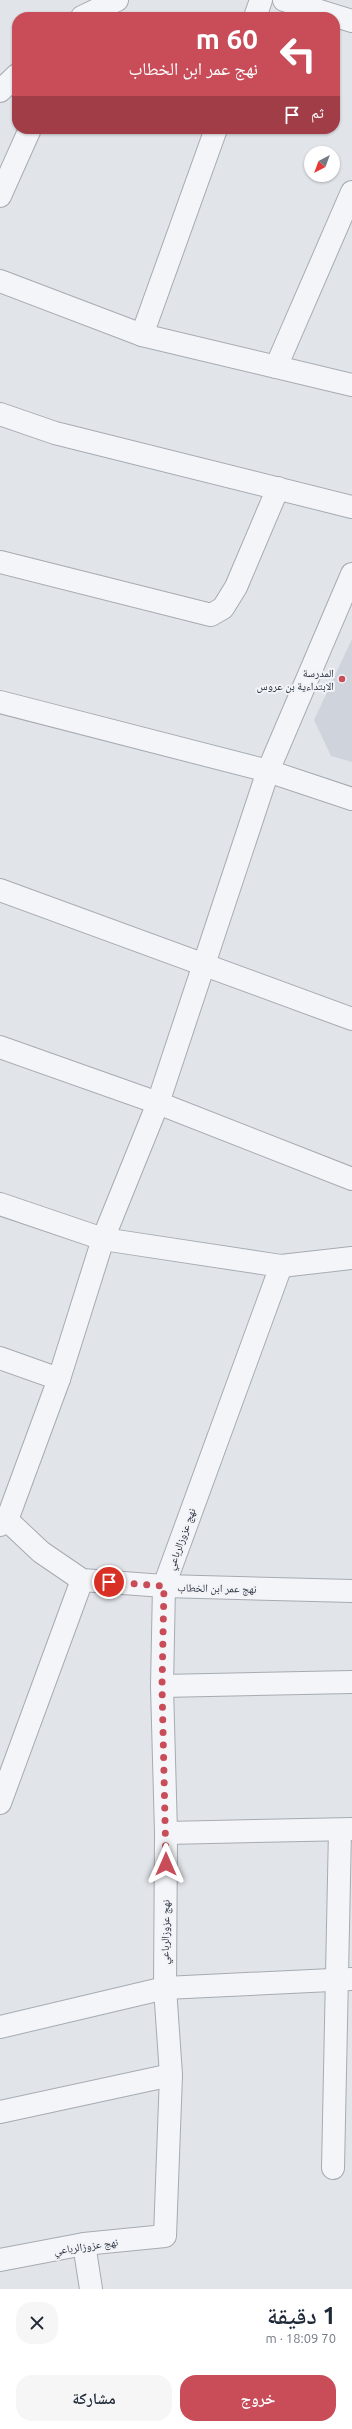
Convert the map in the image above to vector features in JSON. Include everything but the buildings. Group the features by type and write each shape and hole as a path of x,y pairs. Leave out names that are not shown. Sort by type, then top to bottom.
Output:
{"street":[{"path":"92,12 117,0"},
{"path":"257,12 261,0"},
{"path":"284,0 323,12"},
{"path":"340,17 352,21"},
{"path":"0,91 12,79"},
{"path":"0,196 28,134"},
{"path":"142,335 214,134"},
{"path":"276,367 352,192"},
{"path":"0,281 142,335 352,385"},
{"path":"0,414 55,433 352,507"},
{"path":"0,562 212,615 223,608 236,587 278,488"},
{"path":"0,1803 82,1580 41,1552 4,1523 59,1379 103,1239 158,1103 205,966 268,771 352,574"},
{"path":"0,702 268,771 352,800"},
{"path":"0,890 352,1020"},
{"path":"0,1047 158,1103 352,1179"},
{"path":"0,1204 103,1239 281,1266 352,1258"},
{"name":"نهج عزوزالرباعي","path":"0,2260 84,2244 165,2236 171,2075 165,1988 166,1833 162,1686 164,1586 281,1266"},
{"path":"0,1358 59,1379"},
{"name":"نهج عمر ابن الخطاب","path":"82,1580 164,1586 352,1591"},
{"path":"162,1686 352,1682"},
{"path":"166,1833 346,1830 344,1979 333,2168"},
{"path":"0,2027 165,1988 344,1979"},
{"path":"0,2112 171,2075"},
{"path":"84,2244 91,2289"}],"shaded area":[{"name":"المدرسة الابتداءية بن عروس","path":"352,639 352,762 331,756 314,720"}],"place":[{"name":"المدرسة الابتداءية بن عروس","path":"342,679"}],"route":[{"path":"109,1582 164,1586 162,1686 166,1864"}]}
